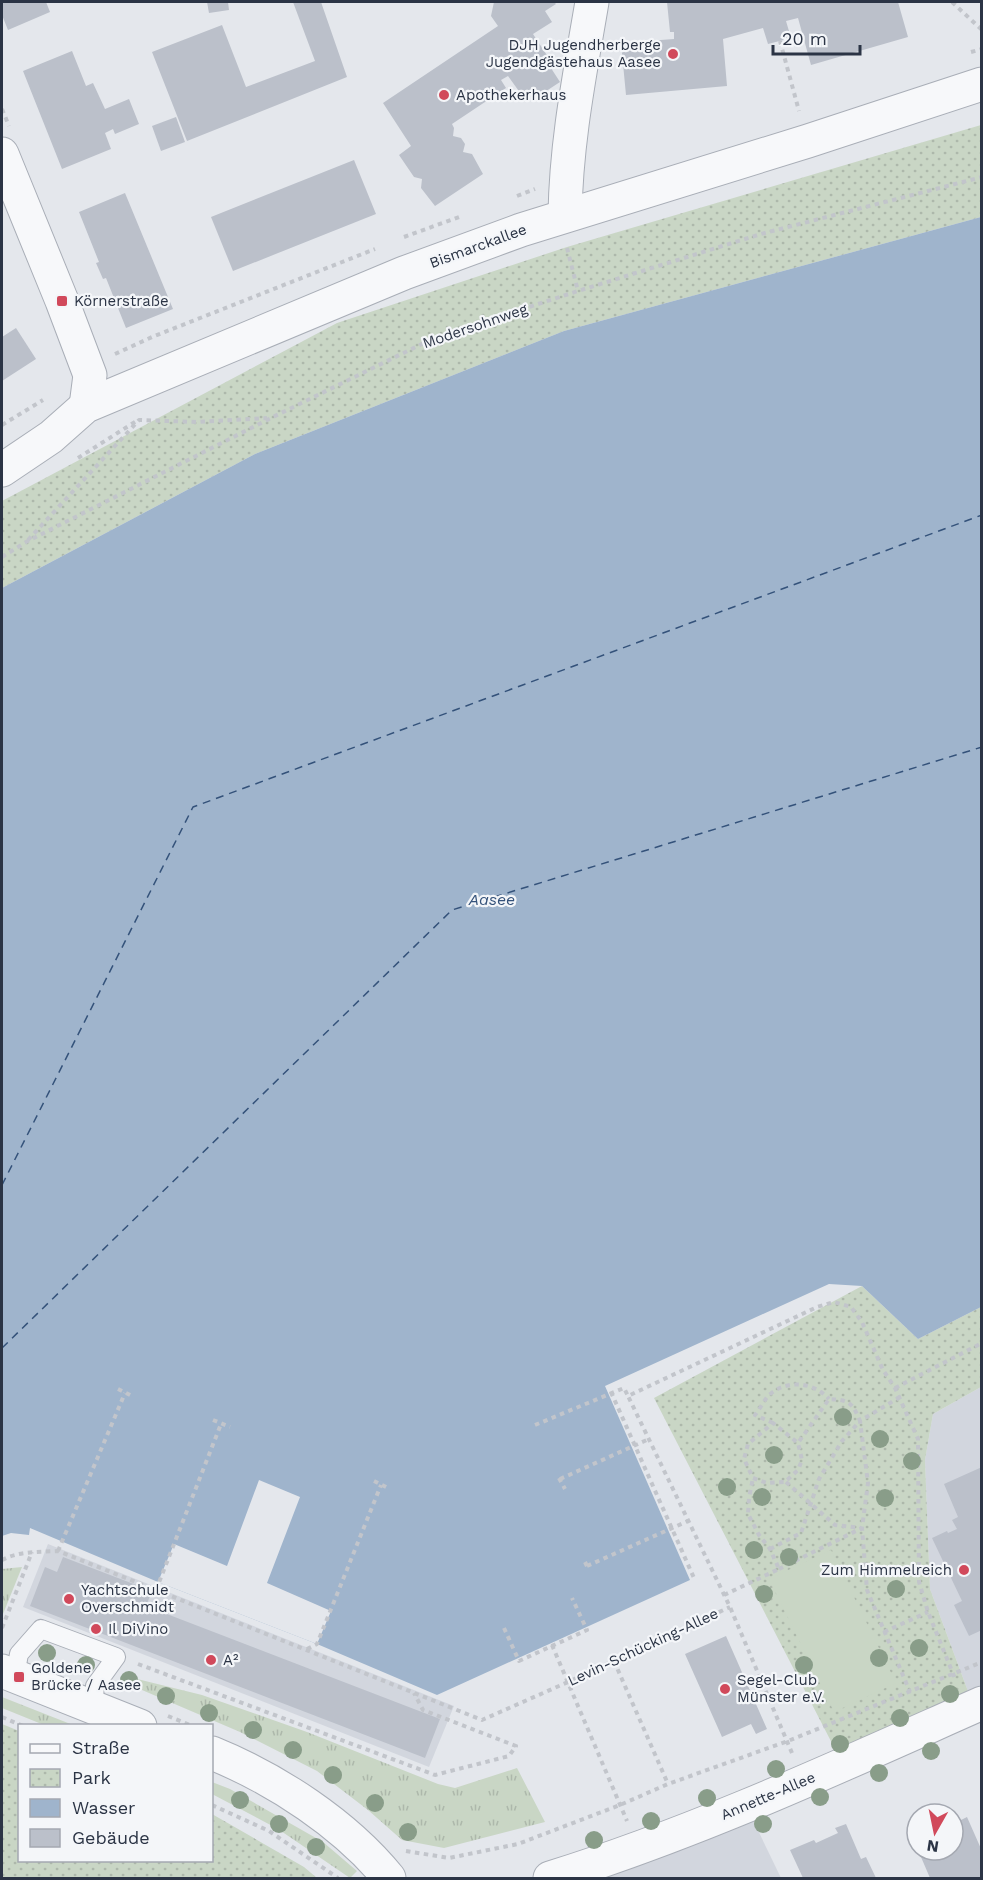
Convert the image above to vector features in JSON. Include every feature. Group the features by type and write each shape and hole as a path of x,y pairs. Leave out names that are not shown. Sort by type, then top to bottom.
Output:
{"street":[{"path":"566,215 570,130 592,2"},
{"name":"Bismarckallee","path":"2,470 51,437 86,406 404,273 566,215 808,141 981,84"},
{"path":"2,154 90,375 86,406"},
{"path":"8,1673 137,1724"},
{"name":"Annette-Allee","path":"550,1878 640,1848 803,1782 975,1706"},
{"path":"213,1754 294,1795 358,1845 392,1864"}],"lane":[{"path":"8,1673 19,1654 41,1629 116,1657 95,1686 93,1707"}],"path":[{"path":"951,2 981,30"},
{"path":"780,41 808,141"},
{"name":"Modersohnweg","path":"2,557 26,542 434,338 761,234 981,177"},
{"path":"567,247 578,291"},
{"path":"2,426 52,394"},
{"path":"26,542 138,420 196,422 271,418"},
{"path":"535,1425 611,1392 624,1388 628,1396 817,1307 834,1302 850,1307 862,1322 918,1439 919,1582 928,1612 953,1674 975,1706"},
{"path":"895,1388 981,1343"},
{"path":"753,1478 767,1483 785,1482 798,1470 802,1460 798,1443 773,1423 755,1415 769,1395 788,1384 805,1385 823,1392 829,1399 846,1400 855,1407 860,1421 868,1483 862,1528 867,1590 910,1692"},
{"path":"118,1389 134,1397"},
{"path":"611,1392 694,1578"},
{"path":"58,1551 125,1393"},
{"name":"Levin-Schücking-Allee","path":"2,1560 9,1556 32,1552 58,1551 482,1720 730,1607 628,1396"},
{"path":"770,1549 801,1533 819,1479 842,1441 860,1421 900,1398"},
{"path":"798,1443 829,1399"},
{"path":"213,1420 230,1427"},
{"path":"773,1423 748,1444 744,1459 753,1478 748,1498 748,1514 759,1535 770,1549 779,1569"},
{"path":"156,1590 221,1424"},
{"path":"565,1489 559,1478 649,1439"},
{"path":"374,1482 388,1488"},
{"path":"785,1482 835,1525 862,1528"},
{"path":"306,1650 316,1644 381,1485"},
{"path":"587,1566 688,1521"},
{"path":"724,1595 862,1528"},
{"path":"2,1628 32,1552"},
{"path":"504,1628 519,1660 587,1630 572,1598"},
{"path":"730,1607 788,1741 803,1782"},
{"path":"884,1632 928,1612"},
{"path":"552,1645 640,1848"},
{"path":"116,1657 435,1775 509,1756 516,1746 423,1710 413,1692"},
{"path":"614,1660 668,1784"},
{"path":"392,1864 449,1858 518,1844 668,1784 788,1741 981,1662"},
{"path":"2,1717 20,1724"},
{"path":"213,1805 269,1831 338,1878"}],"shaded area":[{"path":"981,1387 982,1688 969,1694 930,1589 925,1460 933,1414"},
{"path":"48,1544 454,1706 429,1767 23,1607"},
{"path":"752,1818 781,1878 586,1878"}],"green space":[{"path":"981,125 981,217 564,331 255,454 2,588 2,501 337,323 567,247"},
{"path":"862,1286 918,1339 981,1307 981,1387 933,1414 925,1460 930,1589 969,1694 836,1751 654,1398"},
{"path":"831,1550 896,1683 834,1712 769,1579"},
{"path":"22,1567 3,1614 2,1616 2,1569"},
{"path":"125,1676 202,1695 307,1732 438,1784 455,1788 517,1768 545,1822 444,1848 402,1840 368,1810 317,1771 240,1732 121,1681"},
{"path":"2,1697 70,1724 42,1724 2,1708"},
{"path":"2,1724 18,1731 18,1862 213,1862 213,1815 304,1867 317,1878 2,1878"},
{"path":"213,1782 230,1789 323,1842 357,1871 350,1878 278,1829 213,1795"}],"water":[{"name":"Aasee","path":"981,217 981,1307 918,1339 862,1286 829,1284 605,1386 690,1580 437,1695 30,1528 29,1535 11,1533 2,1536 2,588 255,454 564,331"}],"pier":[{"path":"259,1480 300,1497 267,1583 331,1611 317,1644 158,1582 174,1544 227,1566"}],"building":[{"path":"2,2 46,2 50,12 8,30 2,15"},
{"path":"207,2 228,2 229,10 209,13"},
{"path":"293,2 321,2 347,77 187,141 152,52 222,25 246,87 315,61"},
{"path":"494,2 554,2 556,4 545,11 552,22 533,34 552,63 549,65 560,82 534,99 530,93 526,96 521,94 508,76 501,80 506,88 452,124 453,136 461,138 465,144 463,152 472,154 483,174 435,206 421,188 422,179 414,177 399,155 411,146 383,103 498,26 491,16"},
{"name":"DJH Jugendherberge Jugendgästehaus Aasee","path":"667,2 898,2 908,37 811,65 798,18 786,21 791,38 768,44 763,28 723,39 727,86 626,95 621,43 674,39 674,32 670,32"},
{"path":"72,51 86,86 93,83 105,109 129,99 139,124 115,134 113,129 105,133 111,149 62,169 23,71"},
{"path":"176,117 185,142 161,151 152,126"},
{"path":"354,160 376,214 233,271 211,217"},
{"path":"125,193 173,309 126,328 106,278 103,279 96,263 99,262 79,212"},
{"path":"16,328 36,359 2,381 2,337"},
{"name":"Zum Himmelreich","path":"982,1467 982,1630 969,1636 954,1605 962,1601 932,1538 957,1529 952,1520 958,1517 944,1484"},
{"path":"63,1557 152,1591 146,1606 440,1719 425,1758 30,1606 45,1567 57,1572"},
{"name":"Segel-Club Münster e.V.","path":"726,1636 767,1729 756,1734 751,1724 722,1737 685,1654"},
{"path":"967,1817 982,1851 982,1878 930,1878 923,1862 965,1862 965,1818"},
{"path":"846,1824 861,1859 866,1857 876,1878 803,1878 790,1850 814,1840 816,1843 838,1833 835,1828"}],"ferry route":[{"path":"2,1185 193,807 982,515"},
{"path":"2,1348 452,910 982,747"}],"place":[{"name":"DJH Jugendherberge Jugendgästehaus Aasee","path":"673,54"},
{"name":"Apothekerhaus","path":"444,95"},
{"name":"Körnerstraße","path":"62,301"},
{"name":"Zum Himmelreich","path":"964,1570"},
{"name":"Yachtschule Overschmidt","path":"69,1599"},
{"name":"Il DiVino","path":"96,1629"},
{"name":"A²","path":"211,1660"},
{"name":"Goldene Brücke / Aasee","path":"19,1677"},
{"name":"Segel-Club Münster e.V.","path":"725,1689"}]}
